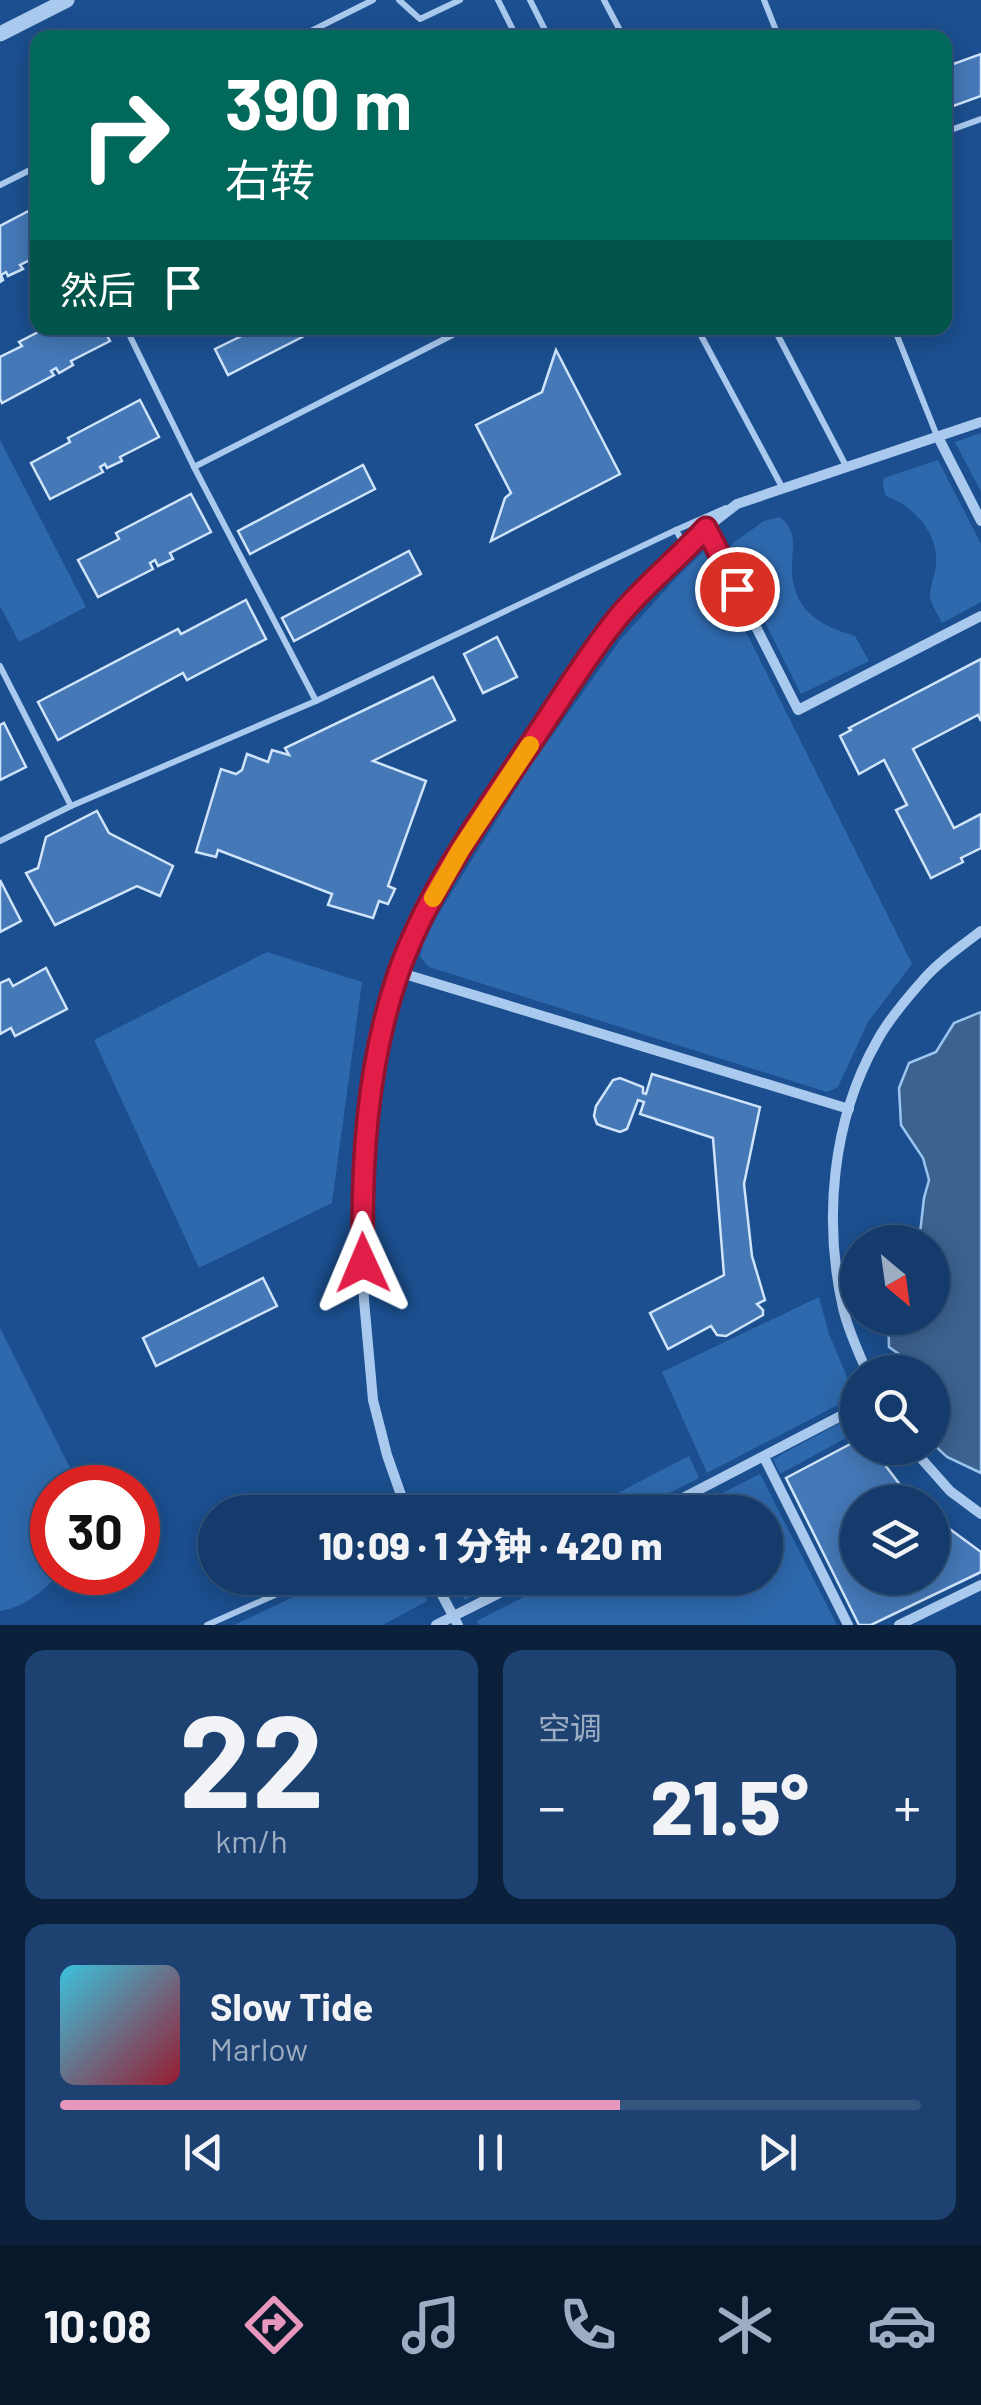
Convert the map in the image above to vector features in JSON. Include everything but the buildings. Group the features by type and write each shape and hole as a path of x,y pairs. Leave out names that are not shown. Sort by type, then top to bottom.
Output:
{"street":[{"path":"0,34 68,0"},
{"path":"401,1495 373,1400 364,1300 362,1190 366,1122 382,1033 399,972 442,882 616,619 706,528 737,504 981,422"},
{"path":"938,437 981,521"},
{"path":"706,528 798,710 981,616"},
{"path":"861,1355 844,1310 832,1217 839,1148 852,1094 877,1039 924,977 981,930"},
{"path":"399,972 848,1110"},
{"path":"689,1495 840,1417"},
{"path":"764,1457 848,1625"},
{"path":"927,1465 950,1490 981,1514"},
{"path":"899,1625 981,1585"},
{"path":"442,1595 456,1620"},
{"path":"436,1625 456,1620 499,1595"}],"lane":[{"path":"313,30 374,0"},
{"path":"399,0 420,19 460,0"},
{"path":"498,0 513,30"},
{"path":"530,0 545,30"},
{"path":"604,0 620,30"},
{"path":"764,0 776,30"},
{"path":"952,129 981,119"},
{"path":"0,185 30,170"},
{"path":"129,335 316,701"},
{"path":"194,467 452,335"},
{"path":"702,335 782,487"},
{"path":"778,335 846,466"},
{"path":"897,335 938,437"},
{"path":"0,841 71,806 316,701 737,504"},
{"path":"676,530 687,550"},
{"path":"0,666 71,806"},
{"path":"208,1625 275,1595"}],"shaded area":[{"path":"981,433 981,492 955,442"},
{"path":"0,440 86,607 19,642 0,606"},
{"path":"938,460 981,544 981,602 942,623 930,597 936,562 933,541 914,513 886,496 883,486 884,478"},
{"path":"780,517 793,538 792,577 801,602 828,626 855,636 869,661 801,694 729,548 764,521"},
{"path":"705,550 912,964 868,1022 838,1087 827,1092 429,967 420,957 437,916 529,768 620,640"},
{"path":"267,952 362,982 332,1203 199,1268 94,1040"},
{"path":"981,1012 981,1473 950,1458 950,1355 901,1355 889,1347 889,1335 950,1335 950,1225 921,1225 929,1180 923,1158 901,1125 899,1088 909,1063 936,1052 954,1023"},
{"path":"819,1297 840,1360 840,1404 707,1473 662,1372"},
{"path":"0,1328 68,1465 30,1465 30,1595 36,1595 0,1611"},
{"path":"840,1423 840,1441 780,1474 773,1459"},
{"path":"689,1456 699,1478 666,1495 614,1495"},
{"path":"760,1474 771,1495 719,1495"},
{"path":"783,1519 837,1625 479,1625 477,1621 527,1595 783,1595"},
{"path":"298,1595 425,1595 427,1601 383,1625 234,1625"}],"slow traffic":[{"path":"433,898 530,745"}],"route":[{"path":"363,1263 366,1122 382,1033 398,972 442,882 616,619 706,528 737,589"}]}
